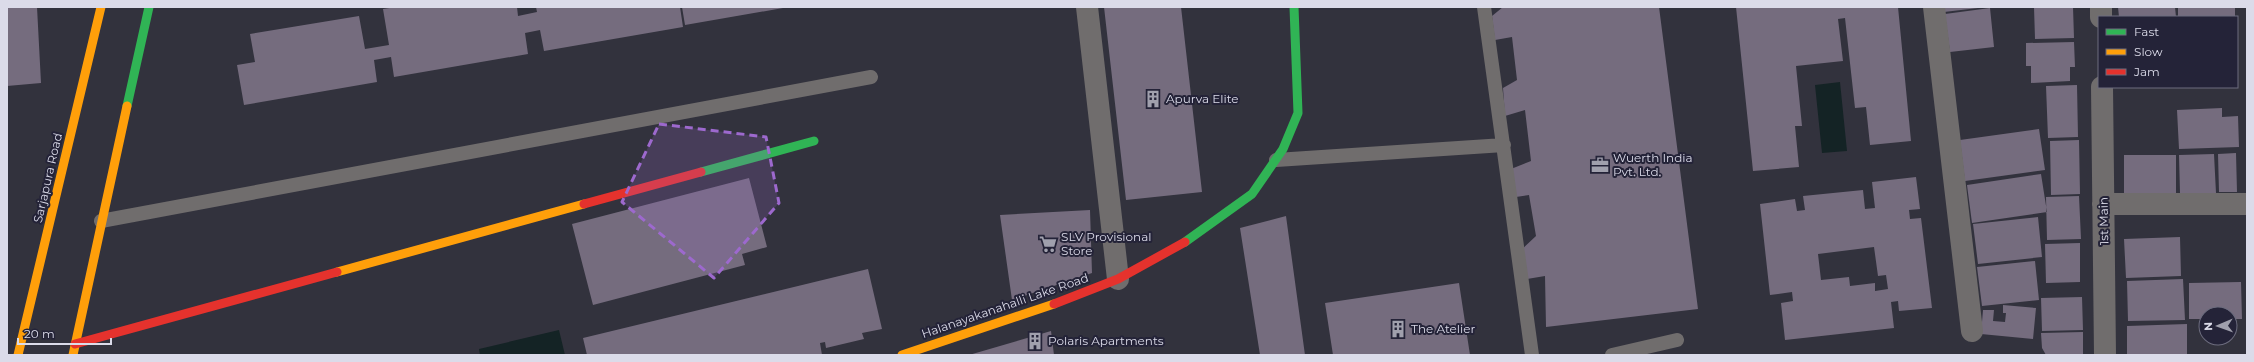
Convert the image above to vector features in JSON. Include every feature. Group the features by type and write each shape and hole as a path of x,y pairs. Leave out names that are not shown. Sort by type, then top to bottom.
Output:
{"street":[{"name":"Sarjapura Road","path":"18,355 101,7"},
{"path":"73,355 101,221 149,7"},
{"path":"1087,7 1118,278"},
{"name":"Halanayakanahalli Lake Road","path":"904,354 1029,313 1118,278 1189,240 1252,194 1283,149 1298,113 1294,7"},
{"path":"1934,7 1972,331"},
{"name":"1st Main","path":"2102,88 2105,355"},
{"path":"75,344 814,141"},
{"path":"2104,204 2247,204"}],"lane":[{"path":"1484,7 1532,355"},
{"path":"101,221 871,77"},
{"path":"1276,160 1504,145"},
{"path":"1612,355 1676,340"}],"highlighted area":[{"path":"659,124 766,137 779,203 714,278 622,202"}],"shaded area":[{"path":"1840,82 1847,151 1822,153 1815,85"},
{"path":"559,330 565,355 480,355 479,349"}],"building":[{"path":"7,7 37,7 41,83 7,86"},
{"path":"396,7 517,7 518,16 537,12 536,7 680,7 683,27 544,51 540,30 525,33 528,54 394,77 391,57 374,60 377,82 244,105 237,65 255,62 250,34 359,16 365,49 389,45 383,9"},
{"path":"682,7 783,7 783,8 685,25"},
{"name":"Apurva Elite","path":"1104,7 1181,7 1202,192 1126,200"},
{"name":"Wuerth India Pvt. Ltd.","path":"1503,7 1659,7 1698,309 1546,327 1545,276 1527,279 1520,251 1536,236 1529,195 1516,197 1511,169 1531,161 1525,110 1505,116 1503,88 1517,80 1512,37 1495,40 1492,16"},
{"path":"1736,7 1898,7 1911,141 1870,145 1866,107 1855,108 1845,18 1838,19 1843,61 1796,66 1802,126 1795,126 1799,167 1753,171"},
{"path":"1943,7 1978,7 1978,8 1944,12"},
{"path":"2034,7 2073,7 2074,38 2035,39"},
{"path":"2118,7 2175,7 2176,16 2119,16"},
{"path":"2178,7 2235,7 2235,16 2178,16"},
{"path":"1990,8 1994,47 1950,52 1945,14"},
{"path":"2074,42 2075,67 2070,67 2070,81 2031,83 2031,66 2026,66 2026,43"},
{"path":"2077,85 2078,137 2048,138 2046,86"},
{"path":"2222,108 2222,117 2238,116 2239,147 2179,149 2177,110"},
{"path":"2039,129 2045,170 1965,181 1960,140"},
{"path":"2079,140 2080,194 2051,195 2050,141"},
{"path":"2236,153 2237,192 2219,192 2218,154"},
{"path":"2214,154 2216,193 2180,193 2179,155"},
{"path":"2124,155 2176,155 2176,195 2124,195"},
{"path":"2041,174 2047,212 1972,223 1967,185"},
{"path":"1916,177 1920,209 1909,210 1910,219 1921,218 1932,308 1899,311 1898,301 1891,302 1894,328 1785,340 1781,303 1793,301 1792,292 1770,295 1760,204 1795,199 1797,211 1805,210 1803,196 1863,190 1865,209 1875,208 1872,182","holes":["1874,247 1878,276 1886,275 1888,289 1875,291 1875,283 1850,286 1849,277 1821,280 1818,254"]},
{"path":"749,178 767,247 742,254 745,265 593,305 572,224"},
{"path":"2079,196 2081,239 2047,240 2046,197"},
{"name":"SLV Provisional Store","path":"1090,210 1092,273 1012,300 1000,215"},
{"path":"1286,216 1305,355 1260,355 1240,228"},
{"path":"2038,217 2042,257 1978,264 1973,224"},
{"path":"2180,237 2181,276 2126,278 2124,239"},
{"path":"2080,243 2080,282 2046,283 2045,244"},
{"path":"2035,261 2039,300 1982,306 1977,267"},
{"path":"868,269 882,329 862,333 864,339 826,348 825,342 820,343 822,355 587,355 583,338"},
{"path":"2183,279 2185,320 2128,321 2127,281"},
{"path":"2241,282 2242,319 2238,319 2238,306 2198,306 2198,319 2189,319 2189,283"},
{"name":"The Atelier","path":"1459,283 1470,355 1333,355 1325,303"},
{"path":"2082,297 2083,330 2042,331 2041,298"},
{"path":"2003,305 2036,308 2033,339 1981,334 1983,310 1994,310 1993,321 2005,322 2006,313 2003,313"},
{"path":"2187,324 2187,355 2127,355 2127,326"},
{"name":"Polaris Apartments","path":"1051,331 1054,355 969,355"},
{"path":"2083,332 2083,355 2046,355 2042,348 2041,333"}],"traffic: fast":[{"path":"127,106 149,7"},
{"path":"1185,242 1252,194 1283,149 1298,113 1294,7"},
{"path":"701,172 814,141"}],"traffic: slow":[{"path":"18,355 101,7"},
{"path":"73,355 127,106"},
{"path":"337,272 584,204"},
{"path":"902,355 1054,304"}],"traffic: jam":[{"path":"584,204 701,172"},
{"path":"1054,304 1118,279 1185,242"},
{"path":"75,344 337,272"}],"place":[{"name":"Apurva Elite","path":"1153,99"},
{"name":"Wuerth India Pvt. Ltd.","path":"1600,165"},
{"name":"SLV Provisional Store","path":"1048,244"},
{"name":"The Atelier","path":"1398,329"},
{"name":"Polaris Apartments","path":"1035,341"}]}
